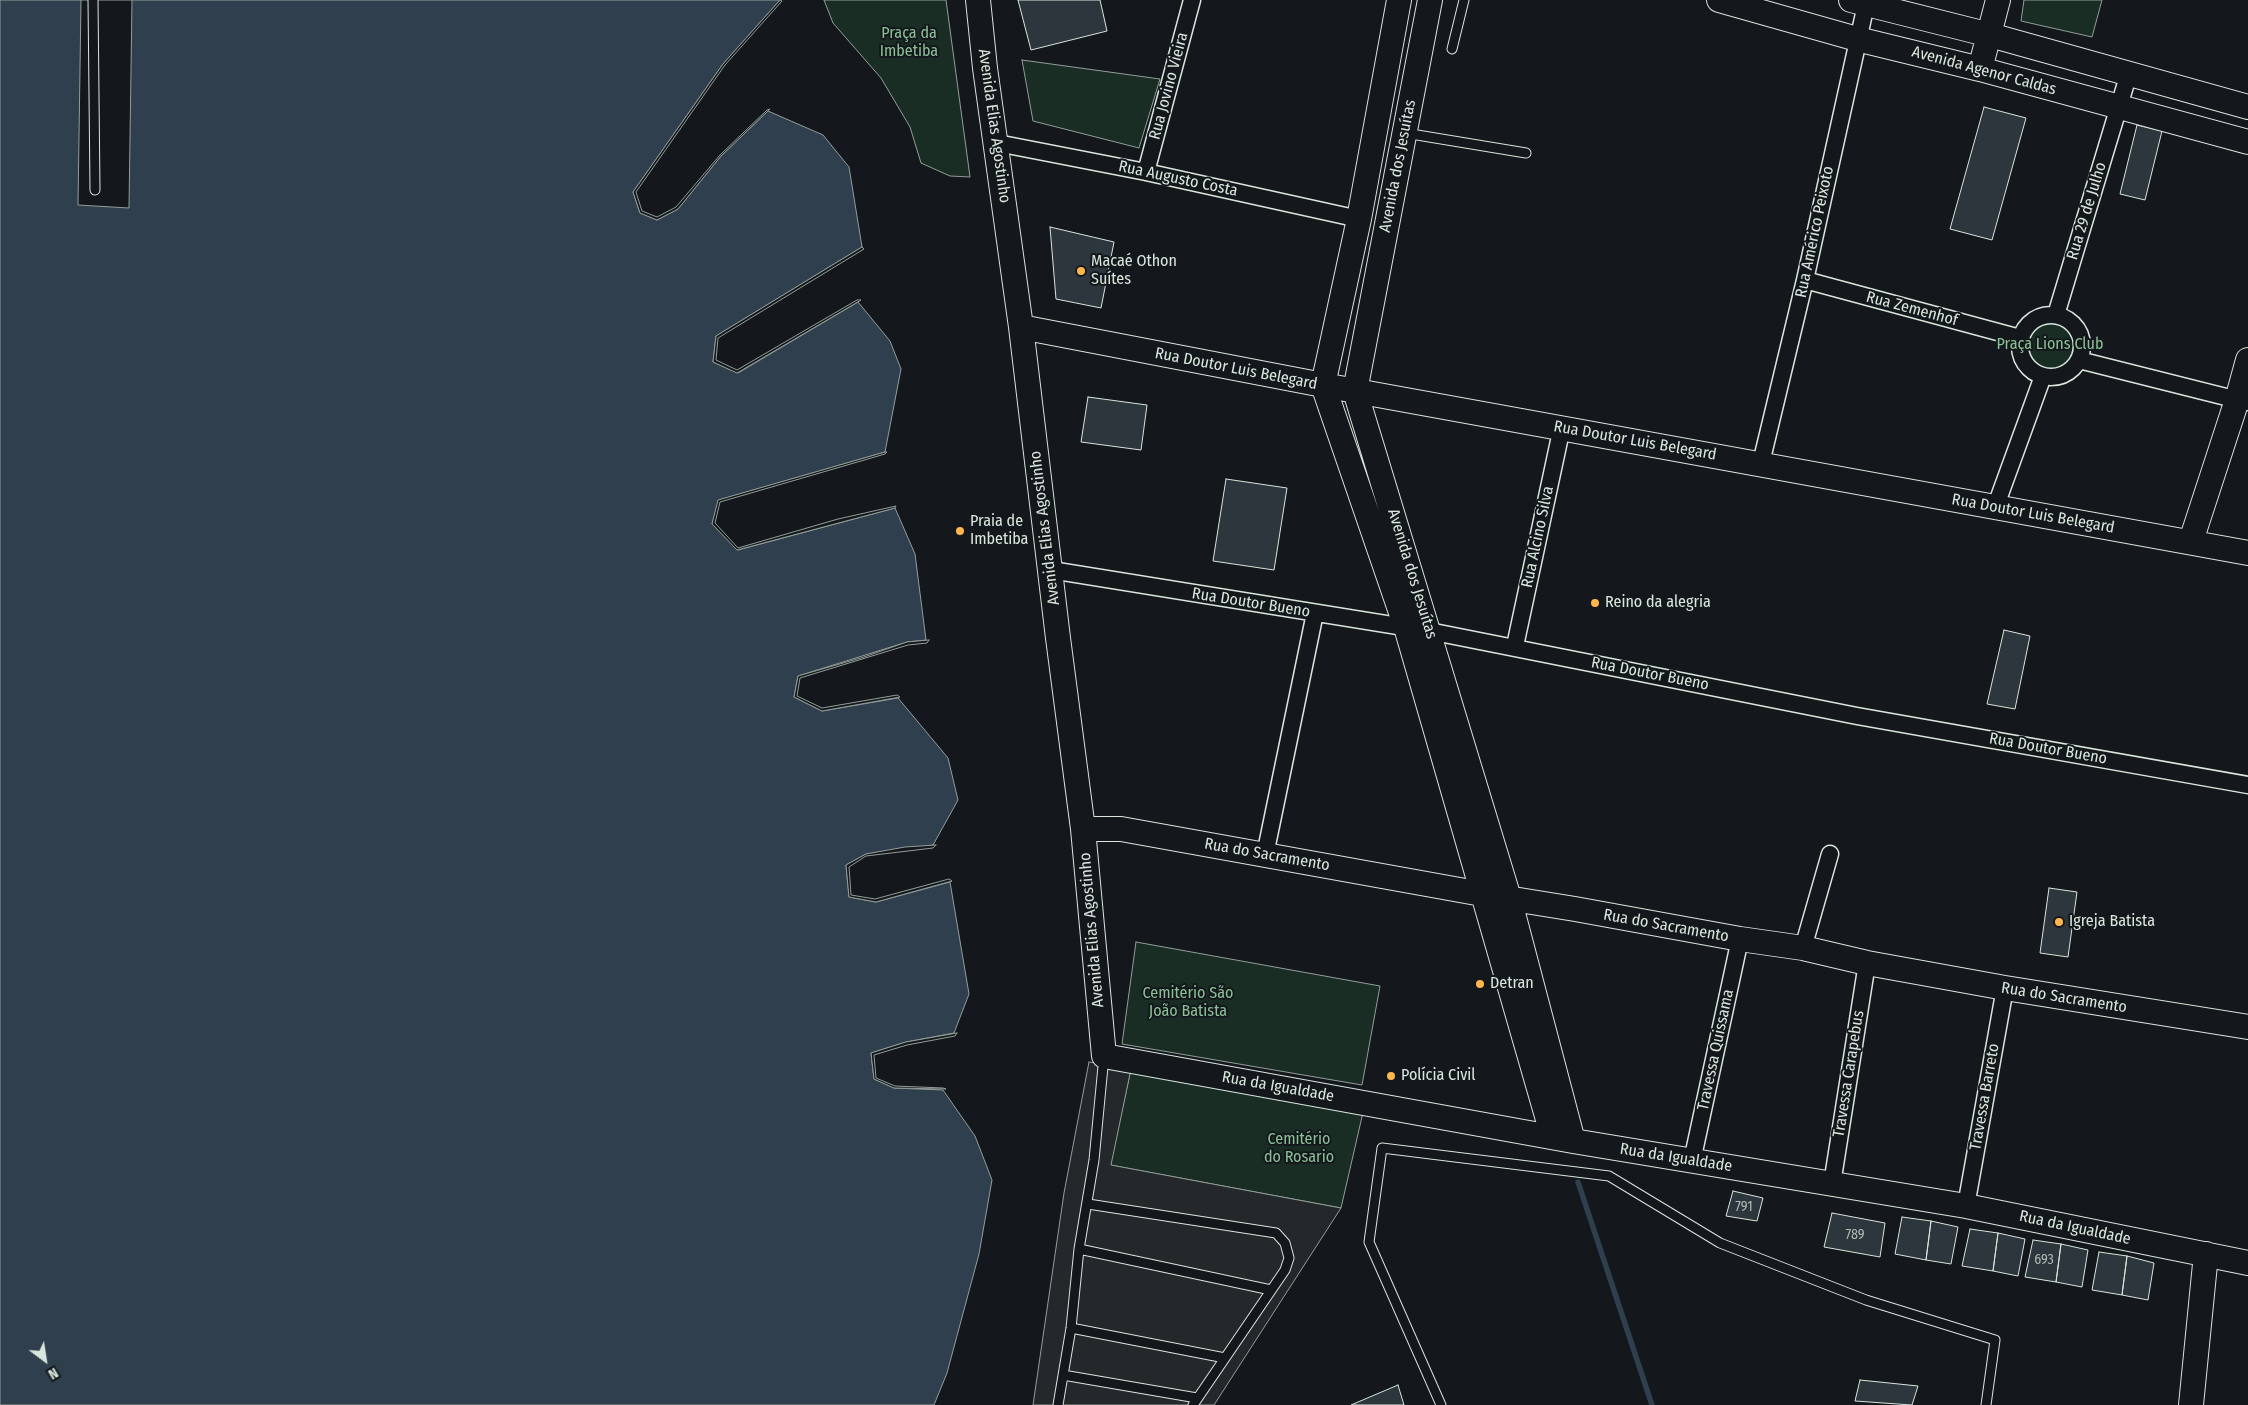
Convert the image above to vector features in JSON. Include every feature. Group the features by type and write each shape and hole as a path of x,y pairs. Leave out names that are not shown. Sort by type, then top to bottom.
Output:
{"street":[{"name":"Avenida Elias Agostinho","path":"978,0 985,68 997,143 1021,327 1083,829 1104,1056"},
{"name":"Rua Jovino Vieira","path":"1146,172 1192,0"},
{"name":"Avenida dos Jesuítas","path":"1399,0 1359,219 1323,386 1406,627 1482,894 1563,1139"},
{"name":"Avenida dos Jesuítas","path":"1430,0 1355,391 1509,898 1563,1139"},
{"name":"Avenida Agenor Caldas","path":"1719,0 1857,39 1980,69 2248,142"},
{"path":"1980,69 1998,0"},
{"name":"Rua Américo Peixoto","path":"1760,463 1805,280 1857,39 1861,1"},
{"path":"1861,1 2248,106"},
{"name":"Rua 29 de Julho","path":"2056,315 2129,73"},
{"name":"Rua Augusto Costa","path":"997,143 1146,172 1359,219"},
{"name":"Rua Zemenhof","path":"1805,280 2020,338"},
{"path":"2045,315 2056,315 2073,324 2079,332 2082,341 2078,360 2070,370 2057,376 2043,376 2032,371 2024,362 2020,351 2020,338 2025,328 2034,320 2045,315"},
{"name":"Rua Doutor Luis Belegard","path":"1021,327 1323,386 1562,427 1995,508 2191,541 2248,553"},
{"path":"2078,360 2243,401"},
{"path":"2191,541 2243,401 2248,360"},
{"path":"1995,508 2043,376"},
{"name":"Rua Alcino Silva","path":"1515,646 1562,427"},
{"name":"Rua Doutor Bueno","path":"1051,570 1429,630 1857,716 2248,785"},
{"path":"1265,855 1315,613"},
{"name":"Rua do Sacramento","path":"1083,829 1120,829 1482,894 1802,948 1867,964 2248,1027"},
{"path":"1802,948 1830,854"},
{"name":"Travessa Quissama","path":"1692,1161 1740,939"},
{"name":"Travessa Carapebus","path":"1832,1184 1867,964"},
{"name":"Travessa Barreto","path":"1966,1206 2005,988"},
{"name":"Rua da Igualdade","path":"1104,1056 1563,1139 1966,1206 2248,1262"},
{"path":"2191,1405 2206,1254"}],"lane":[{"path":"93,0 95,190"},
{"path":"1452,48 1464,0"},
{"path":"1405,133 1526,153"},
{"path":"1058,1405 1088,1204 1104,1056"},
{"path":"1441,1405 1369,1242 1382,1148 1609,1176 1720,1243 1866,1300 1995,1340 1986,1405"},
{"path":"1063,1375 1195,1402 1272,1290 1285,1270 1289,1258 1285,1243 1276,1233 1088,1204"},
{"path":"1080,1249 1272,1290"},
{"path":"1071,1328 1225,1358"}],"green space":[{"name":"Praça da Imbetiba","path":"824,0 946,0 970,177 950,176 921,163 910,127 881,78 833,23"},
{"path":"2024,0 2102,0 2092,37 2021,21"},
{"path":"1022,60 1160,79 1139,148 1033,121"},
{"name":"Praça Lions Club","path":"2050,318 2060,320 2069,326 2075,335 2077,345 2075,355 2069,364 2060,370 2050,372 2040,370 2031,364 2025,355 2023,345 2025,335 2031,326 2040,320"},
{"name":"Cemitério São João Batista","path":"1136,942 1380,986 1362,1085 1122,1044"},
{"name":"Cemitério do Rosario","path":"1131,1069 1364,1108 1341,1208 1110,1165"}],"shaded area":[{"path":"1089,1062 1131,1069 1111,1165 1341,1208 1214,1405 1033,1405 1064,1193"}],"water":[{"path":"0,0 780,0 723,64 633,192 640,213 657,220 678,209 721,156 768,111 823,135 849,167 862,247 716,336 713,362 738,373 858,302 890,341 901,369 885,452 719,500 712,524 738,550 895,508 915,554 926,640 907,642 798,676 794,697 822,711 898,698 948,758 958,800 933,845 866,854 846,865 849,897 876,902 950,882 969,994 954,1033 906,1042 871,1053 874,1079 894,1088 943,1090 975,1136 992,1180 979,1254 947,1373 934,1405 0,1405"}],"pier":[{"path":"81,0 132,0 129,208 78,205"},
{"path":"780,0 782,1 725,65 636,192 642,211 657,217 676,207 720,155 770,109 721,156 678,209 657,220 640,213 633,192 723,64"},
{"path":"862,247 864,249 718,338 716,360 737,370 857,300 861,300 737,373 713,362 716,336"},
{"path":"887,452 720,502 715,523 738,548 838,519 896,506 895,508 737,550 712,524 718,500"},
{"path":"929,640 927,643 908,645 800,678 797,696 822,708 897,695 900,697 822,711 794,697 798,676 864,657 907,642"},
{"path":"936,845 933,848 866,856 849,867 851,895 875,899 949,879 952,881 876,902 849,897 846,865 866,854 905,847"},
{"path":"957,1033 955,1036 907,1045 874,1055 876,1078 895,1086 946,1089 894,1088 874,1079 871,1053 906,1042"}],"building":[{"path":"1018,0 1100,0 1107,31 1031,50"},
{"path":"1984,107 2026,118 1992,240 1950,229"},
{"path":"2137,125 2162,131 2145,200 2120,194"},
{"name":"Macaé Othon Suítes","path":"1050,227 1114,242 1101,308 1056,299"},
{"path":"1088,397 1147,405 1141,450 1081,442"},
{"path":"1226,479 1287,488 1274,570 1213,561"},
{"path":"2004,630 2030,636 2015,709 1987,704"},
{"name":"Igreja Batista","path":"2049,888 2077,892 2068,957 2040,953"},
{"path":"1733,1191 1763,1198 1757,1221 1726,1216"},
{"path":"1832,1213 1885,1223 1880,1257 1824,1247"},
{"path":"1902,1217 1931,1221 1926,1260 1895,1254"},
{"path":"1931,1221 1958,1227 1951,1264 1926,1260"},
{"path":"1970,1229 1998,1233 1993,1271 1962,1266"},
{"path":"1998,1233 2025,1239 2018,1276 1993,1271"},
{"path":"2033,1240 2061,1244 2056,1282 2025,1277"},
{"path":"2061,1244 2088,1250 2082,1287 2056,1282"},
{"path":"2099,1252 2127,1256 2122,1295 2092,1290"},
{"path":"2127,1256 2154,1263 2148,1300 2122,1295"},
{"path":"1860,1380 1918,1386 1912,1405 1855,1401"},
{"path":"1398,1385 1404,1405 1351,1405"}],"waterway":[{"path":"1578,1182 1652,1405"}],"place":[{"name":"Macaé Othon Suítes","path":"1081,271"},
{"name":"Praia de Imbetiba","path":"960,531"},
{"name":"Reino da alegria","path":"1595,603"},
{"name":"Igreja Batista","path":"2059,922"},
{"name":"Detran","path":"1480,984"},
{"name":"Polícia Civil","path":"1391,1076"}]}
